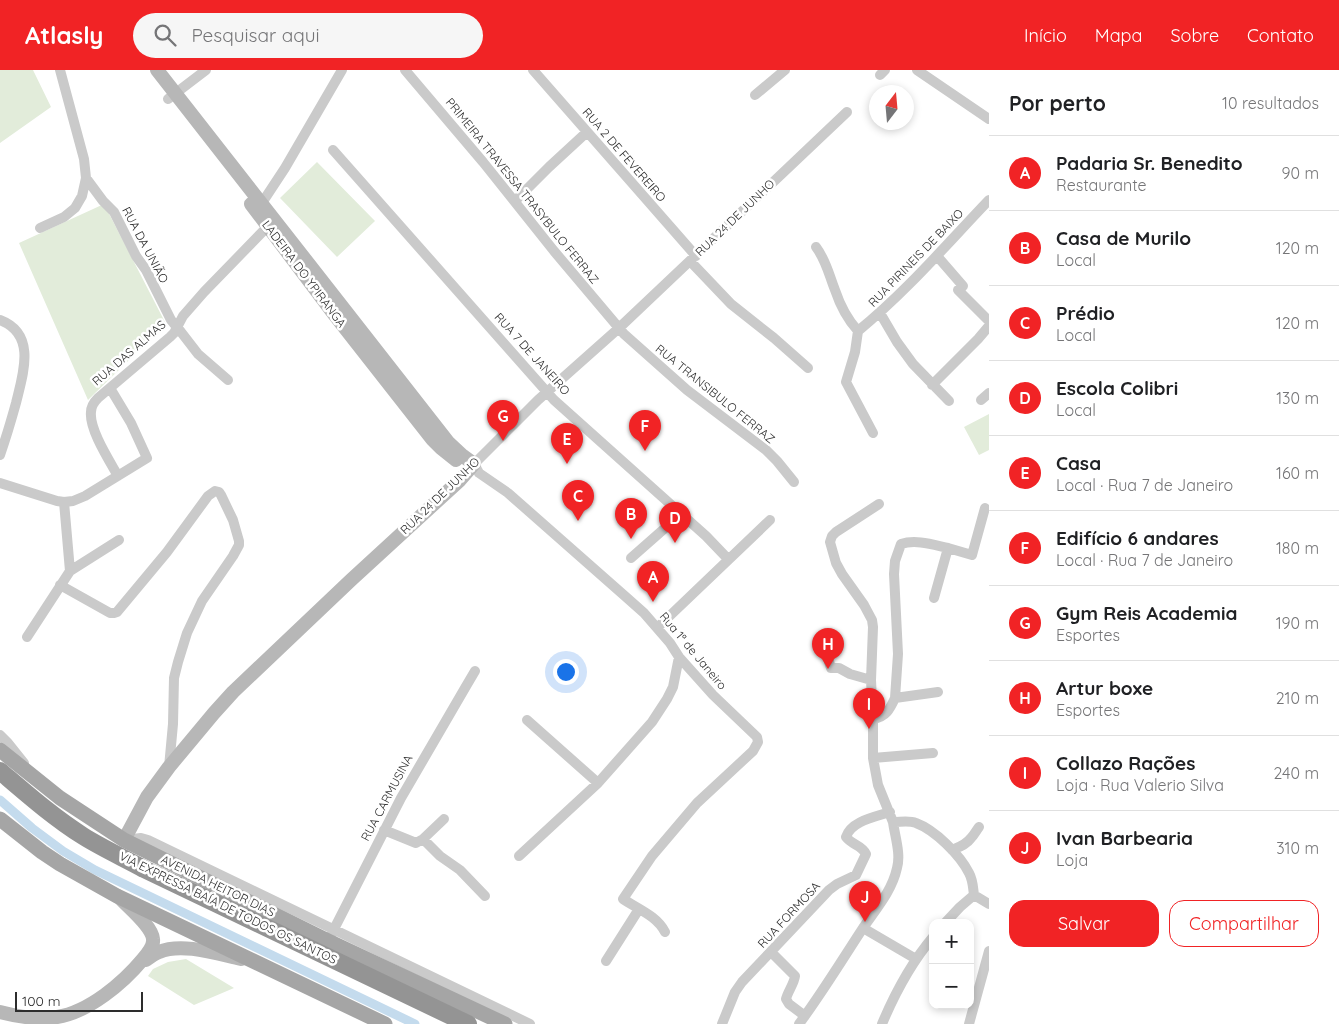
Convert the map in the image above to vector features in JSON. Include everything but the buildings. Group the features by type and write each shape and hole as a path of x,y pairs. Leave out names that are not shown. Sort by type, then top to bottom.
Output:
{"highway":[{"name":"VIA EXPRESSA BAÍA DE TODOS OS SANTOS","path":"0,771 42,807 99,845 468,1024"},
{"name":"VIA EXPRESSA BAÍA DE TODOS OS SANTOS","path":"0,786 40,820 94,855 156,887 442,1024"}],"main road":[{"name":"AVENIDA HEITOR DIAS","path":"0,750 80,812 124,840 331,935 505,1024"},
{"path":"0,819 60,864 117,896 385,1024"}],"street":[{"path":"40,228 64,217 75,208 82,196 86,178 84,159 60,70"},
{"name":"LADEIRA DO YPIRANGA","path":"146,70 172,96 271,223 346,329 444,445 449,456 474,469"},
{"name":"LADEIRA DO YPIRANGA","path":"157,70 172,96"},
{"path":"172,96 206,70"},
{"path":"259,208 285,168 342,70"},
{"name":"PRIMEIRA TRAVESSA TRASYBULO FERRAZ","path":"405,70 619,328"},
{"name":"RUA 2 DE FEVEREIRO","path":"533,70 731,304 808,368"},
{"path":"756,95 785,70"},
{"path":"916,70 989,119"},
{"name":"RUA 24 DE JUNHO","path":"124,840 147,797 169,767 234,692 351,580 474,469 483,454 547,392 619,328 847,112"},
{"path":"515,201 587,132"},
{"name":"RUA 7 DE JANEIRO","path":"333,150 547,392 728,559"},
{"name":"RUA DA UNIÃO","path":"86,178 114,212 136,256 146,270 167,314 198,354 228,380"},
{"name":"RUA PIRINEIS DE BAIXO","path":"858,331 880,314 989,200"},
{"name":"RUA DAS ALMAS","path":"118,476 94,432 90,414 94,403 170,337 183,316 204,292 271,223"},
{"path":"816,247 824,259 836,293 849,319 858,331 855,352 846,382 873,433"},
{"path":"937,256 963,286 958,290 989,320"},
{"path":"880,314 906,354 948,401"},
{"path":"0,320 13,328 20,337 25,362 19,391 0,455"},
{"path":"932,385 989,326"},
{"name":"RUA TRANSIBULO FERRAZ","path":"619,328 687,390 766,450 794,482"},
{"path":"0,483 47,498 64,502 73,501 85,496 147,458 132,423 110,388"},
{"path":"981,400 989,393"},
{"name":"Rua 1ª de Janeiro","path":"474,469 508,494 626,597 657,628 713,695 758,737 754,751 697,803 652,856 632,884 623,899 639,909"},
{"path":"60,585 110,613 117,612 168,552 212,492 219,492 221,495 234,520 239,541 233,556 198,608 178,662 174,678 173,724 169,767"},
{"path":"64,502 70,571"},
{"path":"771,952 795,976 786,999 802,1020 889,890 898,866 893,822 878,785 873,758 870,680 872,620 836,563 830,542 836,532 879,504"},
{"path":"873,719 884,716 895,698 898,654 894,574 895,561 901,544 907,542 922,543 972,555 985,508"},
{"path":"631,558 681,514"},
{"path":"657,628 770,520"},
{"path":"27,638 70,571 119,540"},
{"path":"934,598 948,548"},
{"path":"823,641 831,668 839,668 850,674 870,680"},
{"path":"520,856 598,783 643,732 667,700 673,687 680,657"},
{"name":"RUA CARMUSINA","path":"331,935 416,770 475,671"},
{"path":"895,698 938,692"},
{"path":"527,720 598,783"},
{"path":"0,736 41,783"},
{"path":"873,758 934,753"},
{"name":"RUA FORMOSA","path":"722,1024 734,992 742,982 832,887 852,878 859,872 866,854 864,850 846,837 850,828 890,812"},
{"path":"384,830 412,842 419,842 444,819"},
{"path":"893,822 905,821 916,823 940,838 969,872 974,896"},
{"path":"952,850 967,843 979,827"},
{"path":"422,839 440,856 460,870 485,896"},
{"path":"0,1012 24,1021 40,1018 59,1021 68,1014 92,1003 122,981 152,948 154,939 149,928 117,896"},
{"path":"974,896 989,904"},
{"path":"949,919 974,896"},
{"path":"606,961 639,909 662,925 665,932"},
{"path":"863,928 916,959"},
{"path":"331,935 530,1024"},
{"path":"882,1024 899,987 929,942"},
{"path":"137,966 160,951 177,948 253,961"},
{"path":"969,1024 989,951"}],"green space":[{"path":"0,70 33,70 51,107 0,143"},
{"path":"317,162 375,221 337,257 280,198"},
{"path":"104,204 166,324 88,400 19,243"},
{"path":"989,414 989,450 979,455 964,427"},
{"path":"186,959 234,988 194,1005 148,976 153,969 168,962"}],"waterway":[{"path":"0,800 32,828 63,851 95,870 415,1024"}],"place":[{"name":"Gym Reis Academia","path":"503,441"},
{"name":"Edifício 6 andares","path":"645,451"},
{"name":"Casa","path":"567,464"},
{"name":"Prédio","path":"578,521"},
{"name":"Casa de Murilo","path":"631,539"},
{"name":"Escola Colibri","path":"675,543"},
{"name":"Padaria Sr. Benedito","path":"653,602"},
{"name":"Artur boxe","path":"828,669"},
{"name":"Collazo Rações","path":"869,729"},
{"name":"Ivan Barbearia","path":"865,922"}]}
